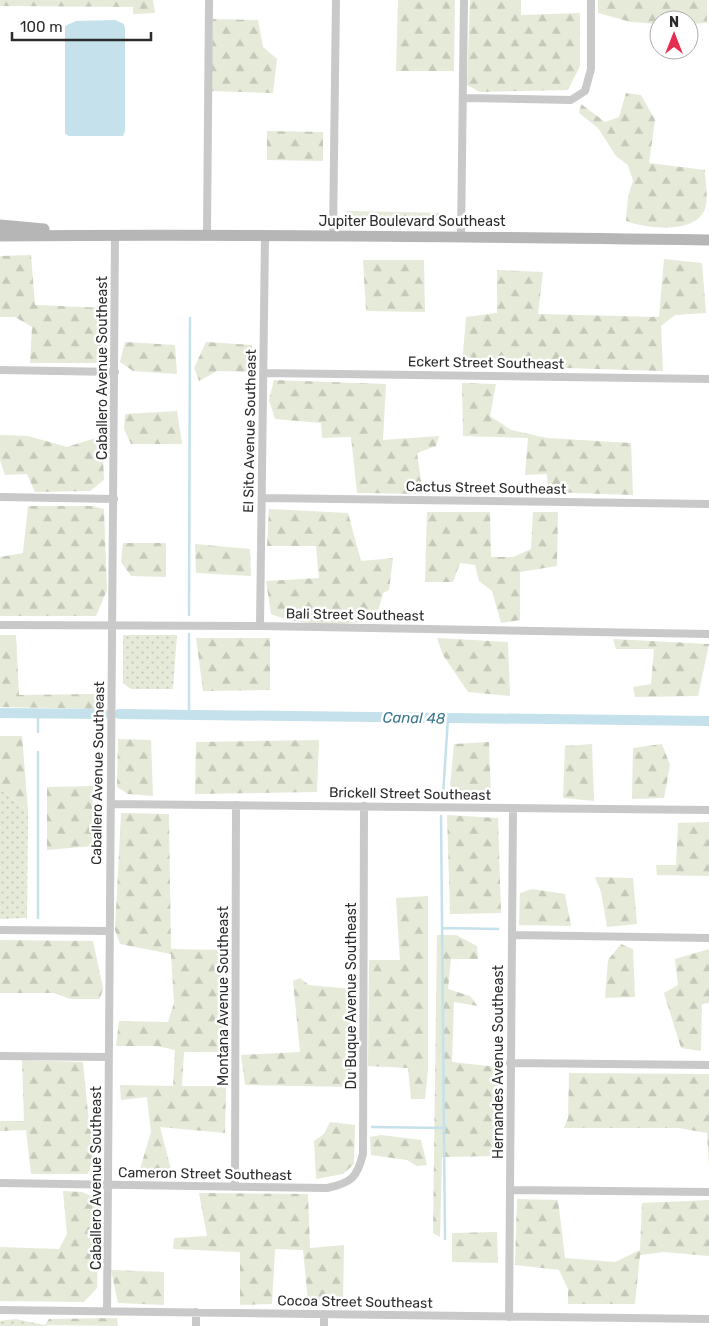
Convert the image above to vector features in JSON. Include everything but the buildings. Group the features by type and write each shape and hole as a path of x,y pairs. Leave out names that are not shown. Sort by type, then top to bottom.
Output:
{"street":[{"path":"207,234 209,0"},
{"path":"333,235 336,0"},
{"path":"461,236 464,0"},
{"path":"464,98 571,100 584,91 591,69 592,0"},
{"name":"Jupiter Boulevard Southeast","path":"0,225 115,235"},
{"name":"Jupiter Boulevard Southeast","path":"0,236 207,234 709,240"},
{"name":"Caballero Avenue Southeast","path":"107,1311 115,235"},
{"name":"El Sito Avenue Southeast","path":"260,626 265,236"},
{"path":"0,370 115,372"},
{"name":"Eckert Street Southeast","path":"262,373 709,379"},
{"path":"0,497 114,499"},
{"name":"Cactus Street Southeast","path":"262,498 709,504"},
{"name":"Bali Street Southeast","path":"0,624 260,626 709,634"},
{"name":"Brickell Street Southeast","path":"110,804 709,810"},
{"name":"Montana Avenue Southeast","path":"235,1186 236,805"},
{"name":"Du Buque Avenue Southeast","path":"349,1181 358,1171 363,1154 364,806"},
{"name":"Hernandes Avenue Southeast","path":"509,1317 512,808"},
{"path":"0,930 110,931"},
{"path":"512,936 709,938"},
{"path":"0,1056 109,1058"},
{"path":"510,1063 709,1065"},
{"name":"Cameron Street Southeast","path":"0,1183 327,1188 349,1181"},
{"path":"510,1190 709,1192"},
{"name":"Cocoa Street Southeast","path":"0,1310 709,1319"},
{"path":"196,1312 196,1326"},
{"path":"324,1314 324,1326"},
{"path":"578,1317 578,1326"}],"green space":[{"path":"0,0 153,0 155,13 133,14 133,7 0,6"},
{"path":"398,0 455,0 454,71 396,71"},
{"path":"470,0 521,0 521,15 580,13 580,66 568,90 480,92 467,85"},
{"path":"598,0 707,0 707,23 699,23 699,10 649,10 649,23 631,22 598,13"},
{"path":"213,19 258,20 263,47 277,59 273,93 211,91"},
{"path":"626,93 641,95 655,120 649,163 705,170 706,205 702,215 694,221 684,225 659,227 626,221 628,197 633,181 628,165 616,156 598,128 579,113 581,104 605,122 619,117"},
{"path":"267,131 323,132 323,161 267,160"},
{"path":"346,211 447,213 443,221 355,222"},
{"path":"31,255 35,305 106,308 106,356 103,363 30,363 32,327 15,317 0,317 0,256"},
{"path":"664,259 702,263 706,313 675,315 661,326 663,371 462,365 466,317 497,313 497,270 543,272 538,314 659,317"},
{"path":"363,260 424,260 425,312 366,311"},
{"path":"125,342 175,345 177,374 133,371 120,362"},
{"path":"206,342 252,345 252,372 217,371 199,381 194,368"},
{"path":"274,380 386,384 383,440 439,436 436,446 417,453 423,494 357,493 351,437 322,438 321,423 275,419 269,400"},
{"path":"462,383 496,384 490,416 511,430 547,438 631,443 633,495 548,492 547,474 525,475 528,438 463,436"},
{"path":"177,411 182,444 131,444 124,429 125,414"},
{"path":"0,435 28,436 67,447 102,436 104,480 90,491 35,492 27,474 5,475 0,460"},
{"path":"28,506 92,506 104,509 107,590 96,616 0,616 0,557 23,553"},
{"path":"269,509 348,513 361,561 393,558 389,590 383,593 376,618 352,623 323,624 295,621 271,614 266,581 319,578 316,546 267,546"},
{"path":"427,512 490,512 491,557 513,557 531,549 533,512 558,512 557,566 520,572 520,620 501,623 492,591 479,581 475,565 460,563 453,582 425,582"},
{"path":"123,543 166,543 166,577 131,576 121,562"},
{"path":"195,544 250,549 251,576 196,573"},
{"path":"0,635 16,635 19,695 98,694 100,709 0,707"},
{"path":"123,635 177,635 173,689 131,689 123,683"},
{"path":"196,638 270,638 270,690 203,691"},
{"path":"437,638 508,642 510,696 468,692 443,655"},
{"path":"613,639 709,644 698,696 635,697 633,687 651,684 654,649 616,649"},
{"path":"0,736 22,736 28,811 0,789"},
{"path":"118,739 151,740 153,796 128,794 117,787"},
{"path":"319,740 317,792 195,794 196,742"},
{"path":"489,742 491,800 449,797 454,744"},
{"path":"592,744 594,801 563,798 565,746"},
{"path":"662,744 670,765 664,798 632,799 633,748"},
{"path":"93,786 92,846 47,850 47,787"},
{"path":"0,789 28,811 27,918 0,919"},
{"path":"121,813 169,814 171,949 225,950 221,1052 184,1052 182,1086 226,1086 225,1133 160,1127 171,1169 140,1169 151,1132 147,1097 121,1100 120,1085 173,1086 175,1050 157,1046 116,1046 119,1021 168,1022 174,1003 171,954 120,944 115,930"},
{"path":"447,815 498,818 501,913 450,914"},
{"path":"709,822 709,876 657,875 656,865 676,865 678,823"},
{"path":"595,877 633,878 637,924 607,927 601,892"},
{"path":"532,889 565,894 571,926 519,925 520,893"},
{"path":"428,896 428,1070 425,1099 411,1099 408,1068 368,1066 369,960 400,960 396,898"},
{"path":"437,935 456,935 477,946 478,959 451,959 448,989 470,996 478,1006 454,1002 452,1062 497,1067 499,1156 442,1157 440,1237 433,1233"},
{"path":"0,940 93,941 103,988 100,999 70,999 54,993 0,993"},
{"path":"621,944 633,949 635,997 605,998 608,960"},
{"path":"709,949 709,1003 702,1004 701,1051 681,1048 664,993 678,985 675,959"},
{"path":"300,978 309,985 352,989 352,1087 245,1085 241,1055 300,1052 293,981"},
{"path":"22,1060 83,1062 89,1123 96,1153 88,1174 31,1174 26,1130 0,1131 0,1121 24,1121"},
{"path":"569,1073 709,1074 709,1167 707,1133 679,1128 564,1128 568,1118"},
{"path":"330,1122 355,1125 354,1164 343,1174 316,1179 314,1141 324,1134"},
{"path":"381,1135 421,1140 427,1165 417,1166 407,1160 371,1155 370,1137"},
{"path":"63,1191 82,1192 99,1199 97,1288 84,1302 0,1301 0,1247 59,1249 67,1234"},
{"path":"199,1193 308,1194 310,1248 344,1245 343,1303 308,1301 303,1250 275,1249 272,1304 240,1305 240,1252 173,1249 174,1238 207,1236"},
{"path":"517,1199 558,1200 565,1258 615,1262 640,1250 642,1203 709,1200 709,1256 664,1252 640,1255 635,1304 568,1304 568,1289 559,1270 515,1265"},
{"path":"497,1232 498,1263 452,1262 452,1233"},
{"path":"111,1270 164,1272 164,1305 118,1303"},
{"path":"117,1318 118,1326 45,1325 49,1319"},
{"path":"15,1319 48,1326 0,1326 0,1321"}],"water":[{"path":"115,20 124,24 125,29 125,131 123,136 69,136 65,134 65,26 76,21"}],"waterway":[{"path":"189,615 190,318"},
{"path":"189,634 189,715"},
{"name":"Canal 48","path":"0,713 104,714"},
{"path":"38,713 38,732"},
{"name":"Canal 48","path":"119,714 709,721"},
{"path":"443,795 448,718"},
{"path":"38,752 38,918"},
{"path":"441,816 445,1239"},
{"path":"443,928 498,929"},
{"path":"372,1127 445,1128"}]}
